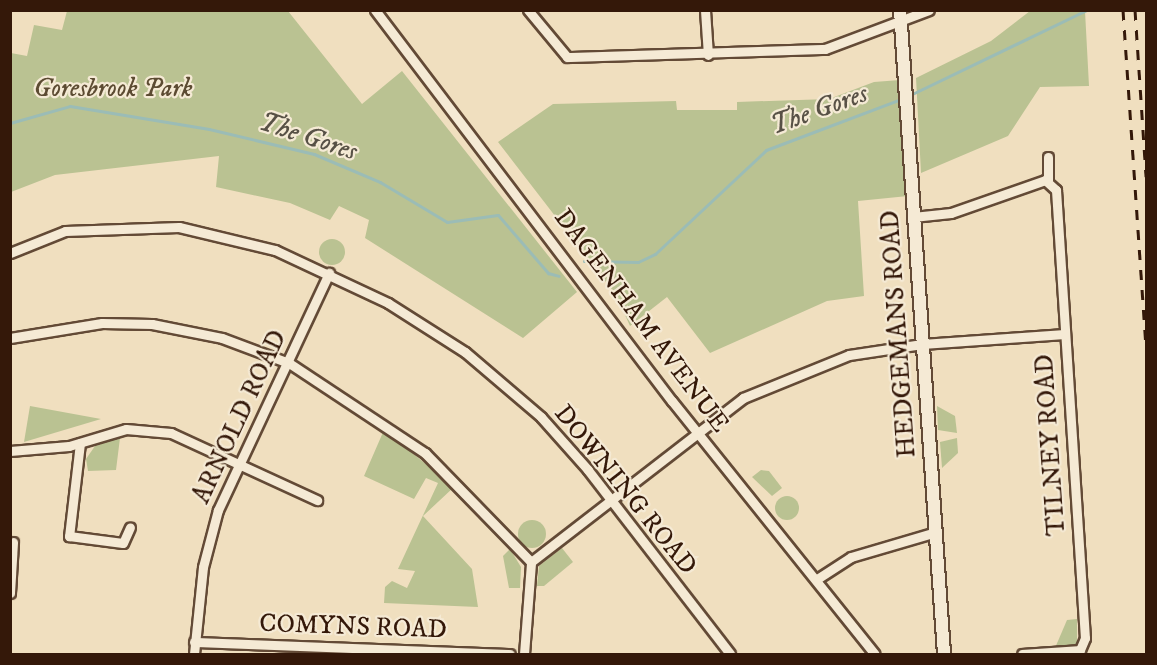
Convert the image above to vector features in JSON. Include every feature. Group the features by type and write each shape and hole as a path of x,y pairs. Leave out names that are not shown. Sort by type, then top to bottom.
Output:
{"street":[{"name":"DAGENHAM AVENUE","path":"375,10 696,431 875,654"},
{"path":"528,10 567,57 708,55 825,49 901,16 928,10"},
{"path":"705,10 708,55"},
{"name":"HEDGEMANS ROAD","path":"901,16 944,654"},
{"name":"TILNEY ROAD","path":"1022,654 1085,646 1056,190 1048,180 1048,157"},
{"path":"913,217 951,213 1048,180"},
{"name":"DOWNING ROAD","path":"10,253 65,231 179,227 275,250 329,273 388,303 474,359 541,417 588,470 607,501 730,654"},
{"name":"ARNOLD ROAD","path":"194,654 207,545 236,463 289,363 329,273"},
{"path":"10,338 102,323 152,324 212,335 289,363 425,453 531,562"},
{"path":"524,654 531,562 696,431 743,398 801,370 849,355 922,344 1065,334"},
{"path":"10,451 80,443 126,429 171,433 317,500"},
{"path":"80,443 69,536 123,543 130,527"},
{"path":"817,579 851,557 936,532"},
{"path":"10,593 13,542"},
{"name":"COMYNS ROAD","path":"195,642 510,654"}],"green space":[{"name":"Goresbrook Park","path":"67,11 288,11 362,104 402,71 577,292 523,338 365,238 369,220 339,206 330,220 290,203 216,187 219,156 55,175 11,192 11,53 27,56 34,25 62,30"},
{"path":"1030,11 1085,11 1089,86 1040,87 1008,136 921,173 916,78 991,41"},
{"path":"900,80 908,196 858,201 864,296 827,301 710,353 667,297 630,326 616,295 498,142 553,104 676,101 677,110 737,110 737,102 829,99 874,82"},
{"path":"332,239 341,243 345,252 341,261 332,265 323,261 319,252 323,243"},
{"path":"30,406 101,419 24,442"},
{"path":"937,406 955,416 957,433 938,430"},
{"path":"384,430 454,487 423,516 472,569 478,607 384,603 385,587 392,581 407,588 415,571 398,569 438,483 426,478 414,499 364,476"},
{"path":"120,438 116,470 88,471 86,459 95,446"},
{"path":"957,438 958,453 942,468 940,442"},
{"path":"761,470 769,471 782,488 772,496 752,477"},
{"path":"787,496 796,499 799,508 796,517 787,520 778,517 775,508 778,499"},
{"path":"532,520 542,524 546,534 542,544 532,548 522,544 518,534 522,524"},
{"path":"562,548 573,562 544,586 537,586 539,566"},
{"path":"510,549 521,567 520,588 509,588 503,556"},
{"path":"1077,619 1077,646 1055,648 1067,620"}],"waterway":[{"name":"The Gores","path":"910,95 1087,10"},
{"name":"The Gores","path":"584,261 638,262 655,254 766,150 901,99"},
{"name":"The Gores","path":"10,123 70,106 209,129 314,154 380,182 447,222 498,215 548,273 559,276"}],"railway":[{"path":"1123,10 1146,346"},
{"path":"1135,10 1146,177"}]}
